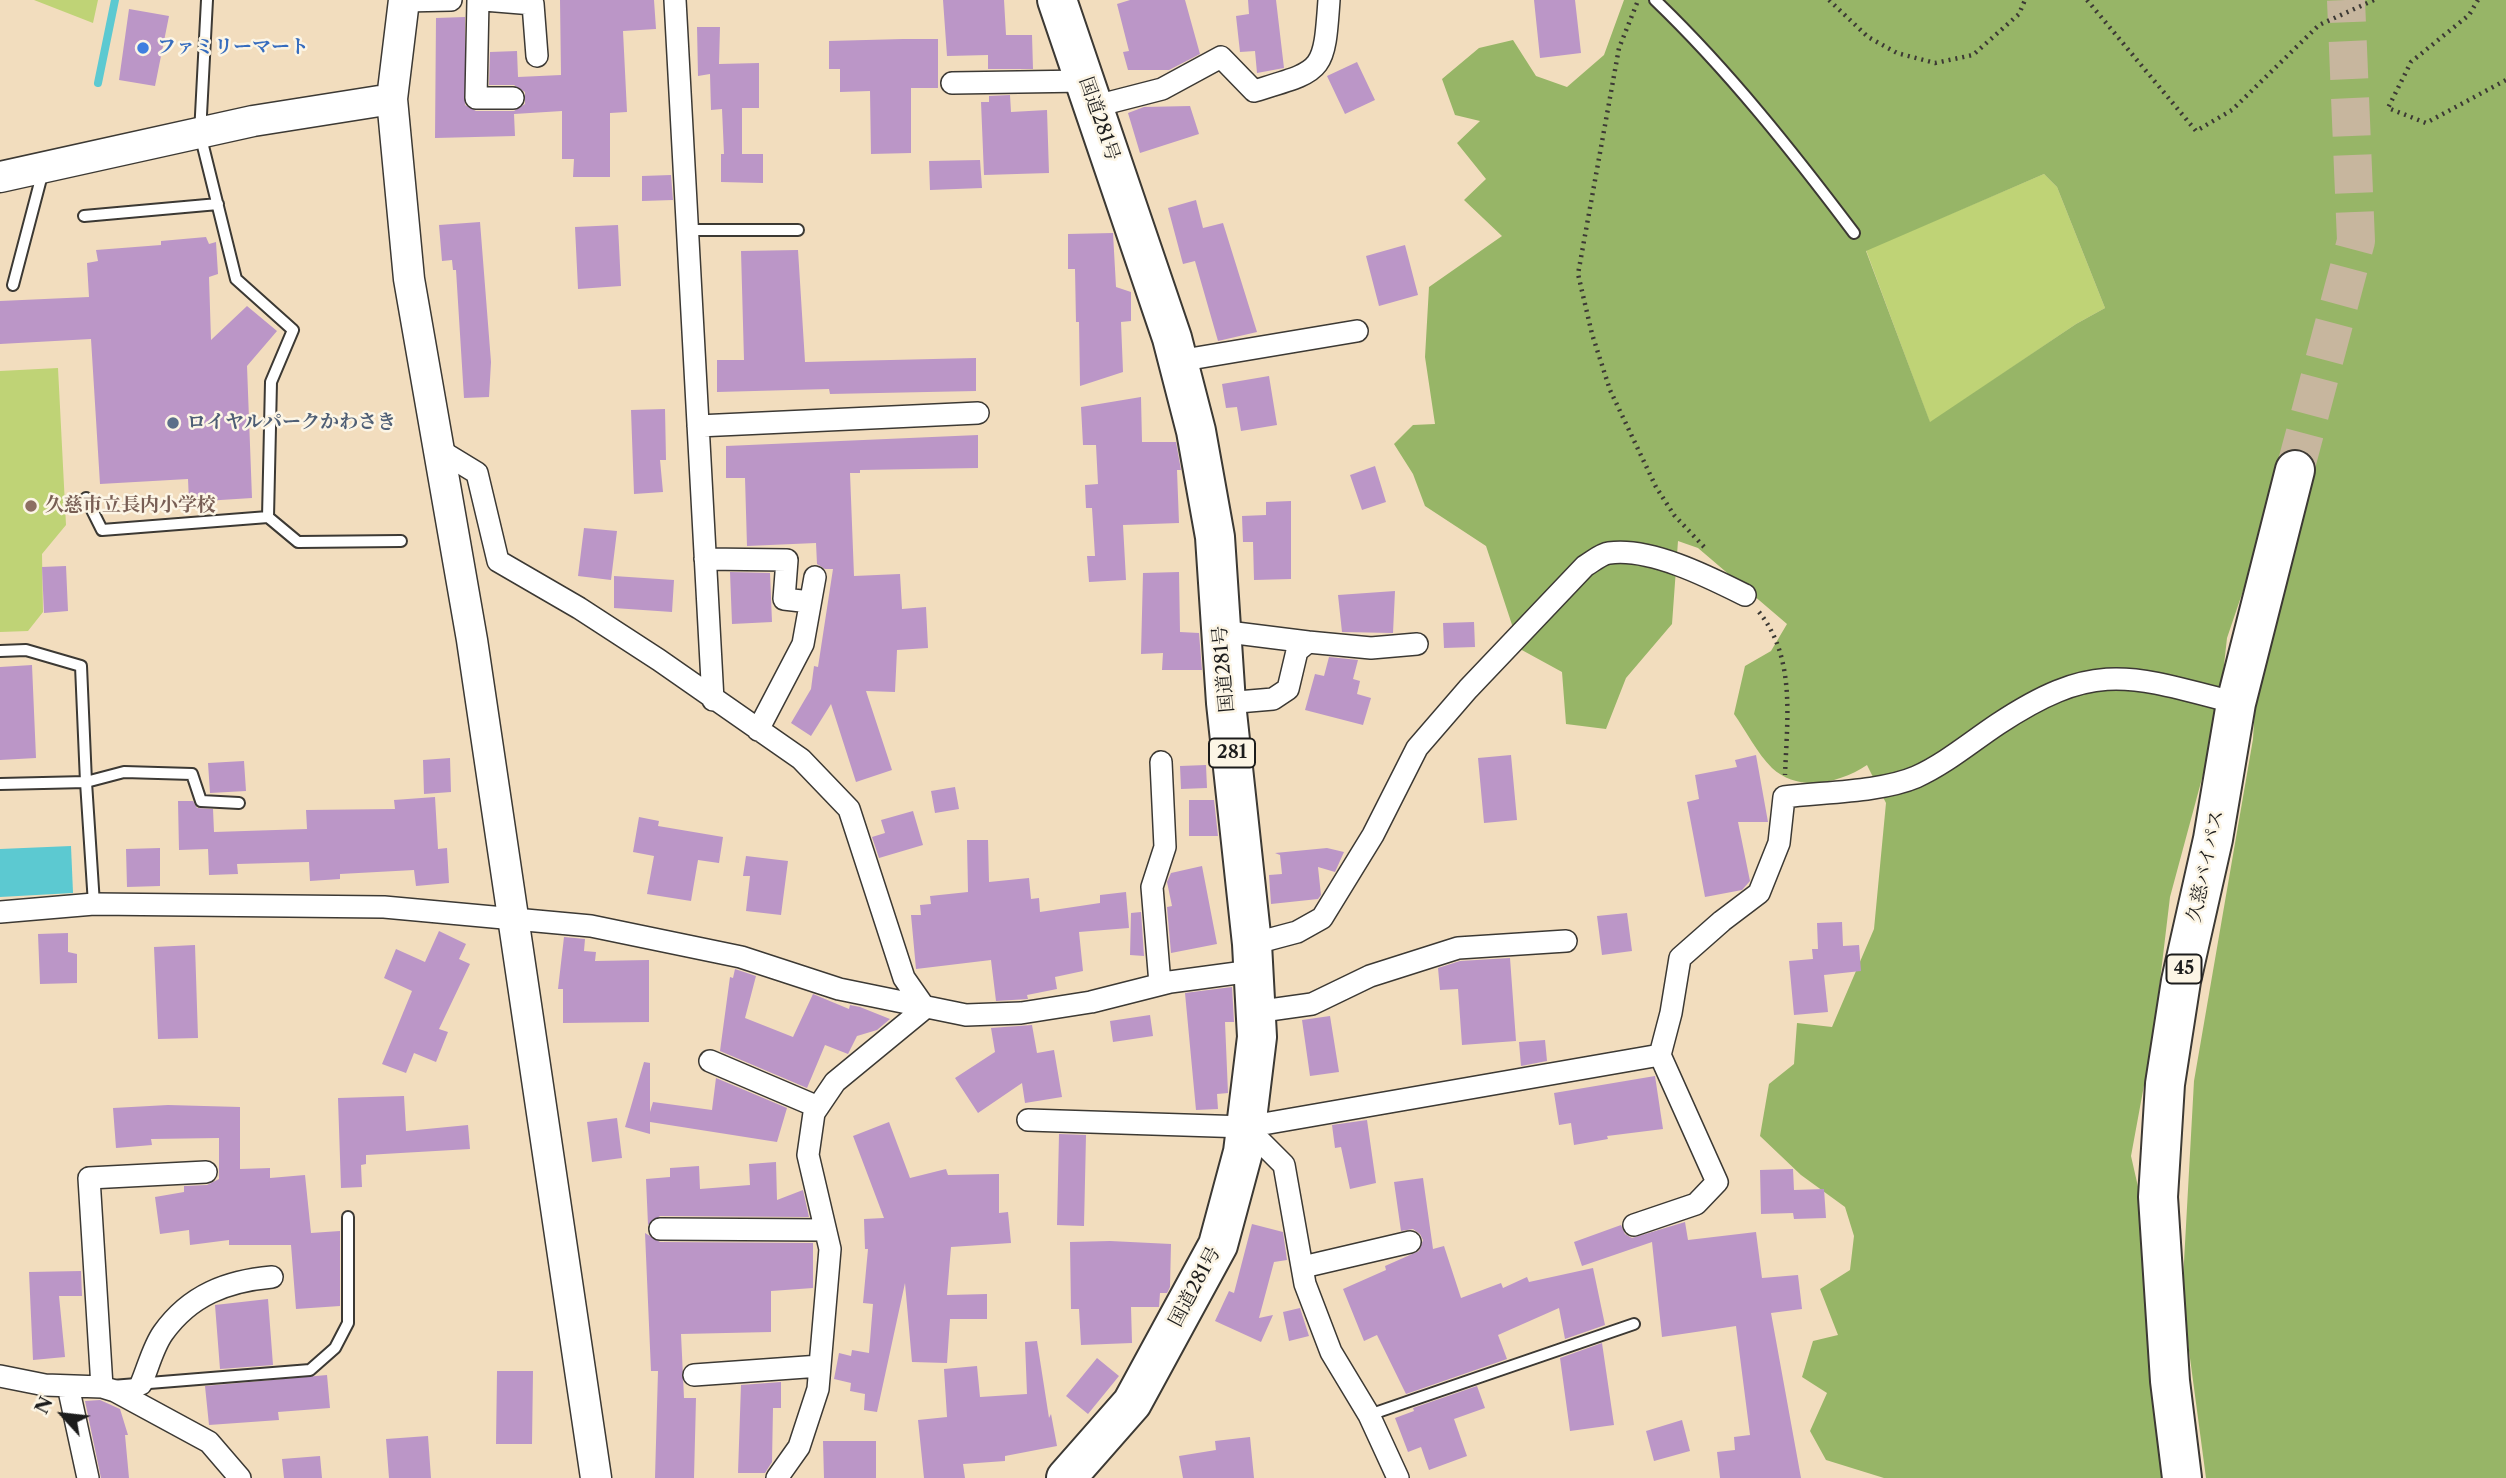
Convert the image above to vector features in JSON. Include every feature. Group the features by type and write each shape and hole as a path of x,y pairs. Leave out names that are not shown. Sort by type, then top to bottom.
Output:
{"highway":[{"name":"国道281号","path":"1057,0 1091,93 1178,361 1196,431 1215,537 1226,703 1252,957 1257,1037 1243,1152 1219,1245 1132,1403 1066,1478"},
{"name":"久慈バイパス","path":"2182,1478 2170,1381 2158,1197 2163,1109 2181,981 2213,839 2236,703 2295,470"}],"street":[{"path":"451,0 404,1 392,99 409,279 436,448 472,640 596,1478"},
{"path":"478,0 476,99 513,98"},
{"path":"484,0 533,4 537,56"},
{"path":"675,0 713,700"},
{"path":"952,83 1091,93 1162,89 1221,57 1254,91 1310,74 1326,49 1329,0"},
{"path":"0,177 253,121 392,99"},
{"path":"1178,361 1357,331"},
{"path":"698,426 978,413"},
{"path":"436,448 477,473 498,561 579,608 801,759 849,809 904,978 925,1008"},
{"path":"0,912 94,904 384,907 590,926 741,957 839,989 965,1015 1021,1013 1091,1002 1252,957 1322,918 1373,835 1417,748 1468,689 1585,566 1608,553 1655,557 1705,575 1745,595"},
{"path":"705,559 788,560 784,599 810,602"},
{"path":"758,730 803,644 815,577"},
{"path":"1220,631 1371,648 1417,644"},
{"path":"1226,703 1273,699 1289,689 1297,651 1308,642"},
{"path":"1634,1225 1696,1204 1717,1182 1660,1055 1671,1013 1680,958 1759,893 1779,843 1784,797 1875,786 1915,777 2032,702 2074,683 2104,677 2152,681 2236,703"},
{"path":"1160,984 1152,887 1165,847 1161,762"},
{"path":"1255,1012 1312,1004 1370,976 1458,948 1566,941"},
{"path":"778,1478 799,1447 818,1389 830,1249 807,1155 814,1113 835,1082 925,1008"},
{"path":"1028,1120 1246,1127 1660,1055"},
{"path":"710,1061 818,1107"},
{"path":"1246,1127 1284,1165 1306,1284 1331,1352 1369,1415 1398,1478"},
{"path":"102,1387 89,1178 206,1172"},
{"path":"660,1229 825,1230"},
{"path":"1303,1267 1410,1242"},
{"path":"141,1384 163,1333 202,1294 246,1279 272,1276"},
{"path":"694,1375 820,1366"},
{"path":"0,1376 68,1386 102,1387 209,1442 240,1478"},
{"path":"68,1386 88,1478"}],"lane":[{"path":"207,0 200,134 236,279 293,330 271,382 268,517"},
{"path":"1655,0 1709,55 1819,186 1854,233"},
{"path":"13,285 44,168"},
{"path":"84,216 218,204"},
{"path":"687,230 798,230"},
{"path":"86,498 102,530 268,517 298,542 401,541"},
{"path":"0,651 26,650 81,666 94,904"},
{"path":"0,784 86,782 124,772 192,774 201,801 239,803"},
{"path":"102,1387 310,1370 335,1348 348,1323 348,1217"},
{"path":"1369,1415 1634,1324"}],"path":[{"path":"1639,0 1619,48 1578,274 1592,334 1610,390 1656,487 1674,515 1709,553"},
{"path":"1829,0 1868,37 1897,53 1935,63 1973,55 2019,14 2025,0"},
{"path":"2087,0 2196,131 2232,110 2319,25 2374,0"},
{"path":"2478,0 2469,15 2411,62 2388,108 2426,123 2506,80"},
{"path":"1745,595 1772,629 1789,687 1784,797"}],"green space":[{"path":"34,0 98,0 93,23"},
{"path":"1624,0 2506,0 2506,1478 2206,1478 2182,1298 2194,1081 2253,739 2266,523 2227,638 2218,719 2170,897 2154,1031 2131,1156 2149,1235 2153,1382 2162,1478 1884,1478 1826,1460 1810,1431 1827,1393 1802,1377 1813,1341 1838,1335 1820,1289 1850,1270 1854,1236 1845,1207 1801,1175 1760,1136 1769,1084 1794,1064 1797,1023 1832,1027 1874,929 1886,803 1867,765 1845,777 1807,783 1783,776 1761,756 1734,714 1745,666 1771,651 1787,624 1698,548 1678,541 1672,624 1626,678 1606,729 1566,724 1562,672 1520,649 1486,546 1425,506 1413,474 1394,444 1413,425 1435,424 1425,357 1429,287 1502,236 1464,200 1486,179 1457,143 1480,121 1455,115 1442,79 1479,48 1513,40 1536,76 1567,87 1604,55","holes":["2044,174 2057,187 2105,308 2076,324 1930,422 1866,251"]},
{"path":"2044,174 2057,187 2105,308 2076,324 1930,423 1866,250"},
{"path":"58,368 66,525 42,554 43,612 28,631 0,632 0,371"}],"water":[{"path":"71,846 73,893 0,897 0,849"}],"building":[{"path":"560,0 654,0 656,29 623,31 627,112 610,113 610,177 573,177 574,159 562,159 562,111 514,114 515,136 435,138 436,18 465,17 465,105 476,111 514,111 525,104 525,92 514,85 489,85 490,52 517,51 518,77 561,75"},
{"path":"943,0 1004,0 1006,35 1032,35 1033,69 988,69 988,55 947,56"},
{"path":"1130,0 1185,0 1200,54 1169,70 1128,70 1123,52 1129,51 1117,4"},
{"path":"1248,0 1276,0 1284,68 1257,73 1255,51 1240,52 1236,16 1249,14"},
{"path":"1534,0 1575,0 1581,53 1540,58"},
{"name":"ファミリーマート","path":"129,9 169,16 155,86 119,80"},
{"path":"697,27 720,27 719,64 759,63 759,108 742,108 742,154 763,154 763,183 721,182 721,154 724,154 722,109 711,110 710,74 698,76"},
{"path":"938,39 938,88 911,88 911,153 871,154 870,91 840,92 840,69 829,69 829,41"},
{"path":"1357,62 1375,100 1345,114 1327,76"},
{"path":"1010,95 1011,112 1047,110 1049,173 984,175 981,102 989,102 989,96"},
{"path":"1190,106 1199,134 1140,153 1128,113 1144,107"},
{"path":"980,160 982,188 930,190 929,161"},
{"path":"671,175 673,200 642,201 642,176"},
{"path":"1196,200 1203,228 1223,223 1257,332 1218,341 1195,261 1183,264 1168,208"},
{"path":"480,222 491,362 489,397 464,398 456,270 453,270 452,260 442,261 439,225"},
{"path":"618,225 621,286 578,289 575,227"},
{"path":"1113,233 1116,287 1131,292 1131,321 1121,322 1123,372 1080,386 1075,269 1068,269 1068,234"},
{"name":"ロイヤルパークかわさき","path":"206,237 209,244 216,242 218,274 209,277 211,340 247,306 277,331 247,366 252,498 189,502 188,479 100,484 91,339 0,344 0,301 89,297 87,263 98,261 96,250 161,245 161,241"},
{"path":"1405,245 1418,295 1379,306 1366,256"},
{"path":"798,250 805,362 976,358 976,391 830,394 829,389 717,392 717,360 744,360 741,251"},
{"path":"1269,376 1277,425 1241,431 1237,407 1226,408 1222,384"},
{"path":"1141,397 1142,442 1176,442 1181,470 1177,470 1179,523 1123,525 1126,580 1089,582 1087,556 1095,556 1092,508 1086,508 1085,485 1098,484 1096,445 1083,445 1081,407"},
{"path":"665,409 666,460 660,460 663,492 634,494 631,410"},
{"path":"978,435 978,468 860,470 860,473 850,473 854,576 900,574 902,609 926,607 928,648 897,650 895,692 866,691 892,770 856,782 831,704 811,736 791,723 811,689 814,666 818,667 833,569 825,569 817,564 816,543 747,546 745,478 726,478 726,446"},
{"path":"1375,466 1386,502 1362,510 1350,475"},
{"path":"1291,501 1291,579 1254,580 1253,542 1243,542 1242,516 1266,515 1266,502"},
{"path":"584,528 617,531 611,580 578,576"},
{"path":"66,566 68,611 44,613 42,567"},
{"path":"730,572 770,573 772,622 732,624"},
{"path":"1179,572 1180,632 1199,633 1202,670 1162,670 1163,653 1141,654 1143,573"},
{"path":"614,576 674,580 672,612 614,608"},
{"path":"1395,591 1393,633 1342,632 1338,595"},
{"path":"1474,622 1475,647 1444,648 1443,623"},
{"path":"1329,657 1358,660 1353,679 1360,681 1357,694 1371,698 1363,725 1305,710 1315,674 1324,676"},
{"path":"32,665 36,758 0,760 0,667"},
{"path":"1511,755 1517,820 1484,823 1478,758"},
{"path":"1756,755 1768,822 1738,822 1750,881 1742,890 1705,897 1687,802 1699,799 1695,775 1737,767 1735,760"},
{"path":"450,758 451,792 424,794 423,760"},
{"path":"244,761 246,791 210,793 208,763"},
{"path":"1206,765 1207,788 1181,789 1180,766"},
{"path":"955,787 959,809 935,813 931,791"},
{"path":"435,797 438,849 447,848 449,883 416,886 414,870 340,874 340,879 310,881 309,862 237,864 238,874 209,875 208,849 179,850 178,801 193,801 197,808 213,809 214,832 307,829 306,810 395,809 394,800"},
{"path":"1189,800 1214,800 1218,836 1189,836"},
{"path":"913,811 923,845 879,858 872,837 885,833 881,820"},
{"path":"639,817 659,821 658,826 723,837 719,863 698,860 691,901 647,894 654,856 633,852"},
{"path":"967,840 988,840 989,882 1029,878 1031,899 1039,898 1040,912 1100,903 1100,895 1126,892 1129,928 1079,932 1083,971 1055,977 1057,989 1027,995 1028,999 996,1001 991,960 916,969 911,915 921,915 920,905 931,904 930,896 968,892"},
{"path":"160,848 160,886 127,887 126,849"},
{"path":"1327,848 1344,852 1335,872 1318,867 1321,895 1318,899 1271,904 1269,875 1282,874 1280,855 1275,853"},
{"path":"746,856 788,861 781,915 746,911 750,876 743,876"},
{"path":"1202,866 1217,944 1171,953 1167,907 1172,906 1167,882 1171,873"},
{"path":"1141,912 1144,956 1130,955 1131,913"},
{"path":"1627,913 1632,951 1602,955 1597,916"},
{"path":"1842,922 1843,946 1859,945 1861,971 1824,975 1828,1012 1794,1015 1789,961 1813,959 1812,949 1818,949 1817,923"},
{"path":"439,931 466,944 459,959 470,964 439,1029 448,1032 436,1062 414,1053 406,1073 382,1064 412,991 384,978 396,949 425,962"},
{"path":"68,933 68,952 77,954 77,983 40,984 38,934"},
{"path":"564,937 585,939 584,951 596,952 595,961 649,960 649,1022 563,1023 563,989 558,989"},
{"path":"195,945 198,1038 158,1039 154,947"},
{"path":"1510,958 1516,1041 1462,1045 1458,989 1440,990 1438,968 1460,961"},
{"path":"735,969 756,976 745,1018 793,1037 813,994 849,1009 850,1005 860,1007 890,1019 877,1030 857,1036 848,1054 825,1045 807,1088 720,1051 730,977 733,978"},
{"path":"1232,987 1234,1022 1225,1022 1228,1093 1217,1094 1218,1109 1196,1110 1185,993"},
{"path":"1150,1015 1153,1036 1113,1042 1110,1021"},
{"path":"1330,1016 1339,1072 1310,1076 1302,1020"},
{"path":"1032,1025 1037,1053 1054,1050 1062,1097 1025,1103 1022,1083 978,1113 955,1078 995,1052 991,1028"},
{"path":"1545,1040 1547,1061 1521,1066 1519,1042"},
{"path":"644,1062 650,1063 650,1112 653,1102 712,1110 716,1078 787,1108 777,1142 650,1122 650,1134 625,1127"},
{"path":"1655,1076 1663,1129 1607,1136 1608,1139 1574,1145 1571,1123 1559,1125 1554,1093"},
{"path":"404,1096 406,1131 468,1125 470,1149 366,1155 366,1164 361,1165 362,1187 341,1188 338,1098"},
{"path":"168,1105 240,1107 240,1169 270,1168 270,1178 305,1175 311,1233 340,1231 340,1306 296,1309 291,1245 229,1245 229,1240 190,1245 189,1230 160,1234 155,1197 184,1192 184,1186 207,1185 219,1179 219,1138 151,1139 152,1145 116,1148 113,1108"},
{"path":"617,1118 622,1158 592,1162 587,1122"},
{"path":"1367,1120 1376,1183 1350,1189 1341,1147 1335,1148 1332,1125"},
{"path":"889,1122 910,1178 946,1169 948,1175 999,1174 999,1213 1008,1212 1011,1243 951,1247 947,1295 987,1294 987,1319 950,1319 947,1363 912,1362 905,1283 877,1412 864,1410 865,1394 850,1391 851,1383 834,1379 839,1353 851,1356 852,1350 869,1353 873,1304 863,1303 868,1249 865,1249 864,1219 884,1218 853,1136"},
{"path":"1059,1134 1086,1135 1084,1226 1057,1225"},
{"path":"776,1162 777,1200 803,1190 809,1217 660,1216 648,1225 646,1179 670,1177 670,1168 699,1166 700,1189 750,1185 749,1164"},
{"path":"1793,1169 1794,1190 1824,1189 1826,1218 1794,1219 1793,1213 1761,1214 1760,1170"},
{"path":"1423,1178 1433,1249 1444,1246 1461,1298 1501,1283 1503,1288 1527,1277 1529,1282 1593,1268 1605,1325 1565,1339 1559,1308 1498,1335 1507,1359 1406,1394 1377,1335 1364,1341 1343,1289 1386,1270 1385,1266 1419,1251 1423,1240 1420,1234 1413,1229 1401,1231 1394,1182"},
{"path":"1685,1222 1688,1240 1756,1232 1762,1278 1798,1275 1802,1309 1771,1313 1801,1478 1720,1478 1717,1452 1735,1450 1734,1437 1750,1435 1736,1326 1662,1337 1652,1242 1582,1266 1574,1242 1621,1225 1625,1234 1632,1238"},
{"path":"1252,1224 1283,1232 1287,1260 1274,1262 1259,1318 1273,1315 1261,1342 1215,1321 1229,1291 1234,1293"},
{"path":"645,1233 660,1242 813,1243 813,1288 771,1291 771,1332 681,1334 684,1398 696,1398 694,1478 655,1478 658,1371 651,1371"},
{"path":"1070,1242 1171,1244 1170,1287 1167,1293 1160,1293 1159,1307 1131,1307 1132,1343 1081,1345 1079,1309 1071,1309"},
{"path":"81,1271 82,1296 59,1296 65,1357 33,1360 29,1272"},
{"path":"268,1299 273,1365 220,1369 215,1305"},
{"path":"1300,1308 1309,1336 1289,1341 1283,1312"},
{"path":"1037,1341 1049,1418 1051,1414 1057,1446 1005,1456 1005,1461 963,1464 965,1478 924,1478 918,1420 947,1417 944,1369 977,1366 980,1397 1027,1394 1025,1342"},
{"path":"1602,1343 1614,1425 1570,1431 1560,1358"},
{"path":"1097,1358 1119,1376 1088,1414 1066,1396"},
{"path":"497,1371 533,1371 532,1444 496,1444"},
{"path":"327,1375 330,1408 278,1412 279,1420 209,1425 205,1386"},
{"path":"781,1382 781,1408 773,1408 772,1462 765,1473 738,1473 741,1385"},
{"path":"1477,1386 1485,1408 1454,1419 1467,1456 1429,1470 1421,1447 1408,1452 1395,1418 1414,1411 1413,1408"},
{"path":"100,1400 120,1409 128,1435 125,1435 129,1478 101,1478 85,1401"},
{"path":"1682,1420 1690,1451 1654,1461 1646,1431"},
{"path":"428,1436 431,1478 389,1478 386,1439"},
{"path":"1250,1437 1254,1478 1183,1478 1179,1456 1216,1450 1215,1441"},
{"path":"823,1441 876,1441 876,1478 824,1478"},
{"path":"320,1456 322,1478 284,1478 282,1459"}],"waterway":[{"path":"98,83 115,0"}],"tunnel":[{"path":"2295,470 2356,241 2346,0"}],"place":[{"name":"ファミリーマート","path":"143,48"},
{"name":"ロイヤルパークかわさき","path":"173,423"},
{"name":"久慈市立長内小学校","path":"31,506"}]}
